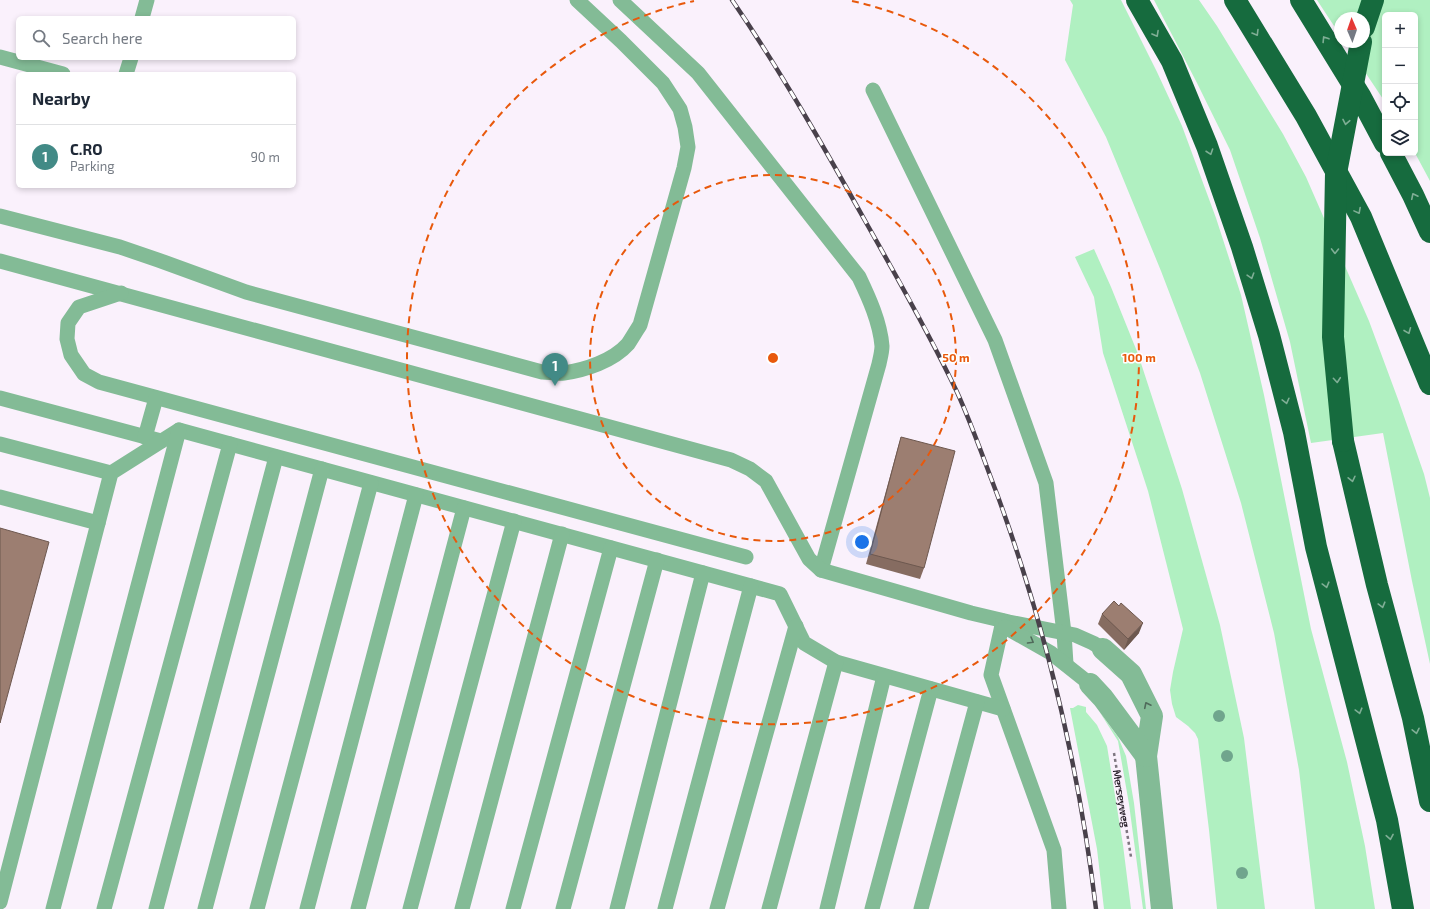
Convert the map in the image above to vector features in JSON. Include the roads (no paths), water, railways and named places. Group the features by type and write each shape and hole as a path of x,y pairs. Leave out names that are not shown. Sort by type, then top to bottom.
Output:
{"highway":[{"path":"1137,0 1172,61 1208,146 1242,247 1269,335 1294,432 1316,547 1387,820 1403,909"},
{"path":"1235,0 1306,116 1361,217 1430,384"},
{"path":"1301,0 1360,96 1382,136"},
{"path":"1369,12 1373,0"},
{"path":"1360,48 1336,173 1333,337 1343,441 1377,585 1413,718 1430,801"},
{"path":"1393,156 1430,232"}],"street":[{"path":"1103,650 1131,674 1152,716 1146,756 1162,909"},
{"path":"1090,684 1103,698 1146,756"}],"lane":[{"path":"143,16 147,0"},
{"path":"0,216 120,248 246,292 542,372 562,373 592,365 617,353 627,344 640,326 684,168 688,147 680,109 663,83 577,0"},
{"path":"620,0 698,73 859,277 870,301 878,326 882,347 879,364 820,570"},
{"path":"0,57 56,72"},
{"path":"127,72 130,60"},
{"path":"873,90 995,340 1046,483 1064,632 1066,664"},
{"path":"0,261 732,460 750,469 766,481 809,559 820,570 1002,623 1064,632 1093,643 1103,650"},
{"path":"121,294 79,307 68,323 67,339 71,355 84,374 99,382 746,557"},
{"path":"0,398 161,441"},
{"path":"145,437 156,398"},
{"path":"52,909 179,430"},
{"path":"0,902 111,473 179,430 780,594 804,643 836,662 1003,709"},
{"path":"0,444 111,473"},
{"path":"104,909 230,444"},
{"path":"156,909 276,457"},
{"path":"205,909 322,469"},
{"path":"257,909 371,483"},
{"path":"307,909 416,495"},
{"path":"0,497 98,523"},
{"path":"358,909 464,508"},
{"path":"410,909 514,521"},
{"path":"462,909 562,534"},
{"path":"513,909 611,548"},
{"path":"563,909 657,560"},
{"path":"617,909 703,573"},
{"path":"665,909 752,586"},
{"path":"1002,623 1046,649 1090,684"},
{"path":"1002,623 991,675 1054,850 1059,909"},
{"path":"717,909 796,626"},
{"path":"769,909 836,662"},
{"path":"827,909 884,676"},
{"path":"872,909 931,689"},
{"path":"921,909 977,702"}],"railway":[{"path":"732,0 786,83 836,168 925,329 947,371 968,417 1015,545 1045,647 1070,751 1089,856 1096,909"}],"place":[{"name":"C.RO","path":"555,386"}]}
